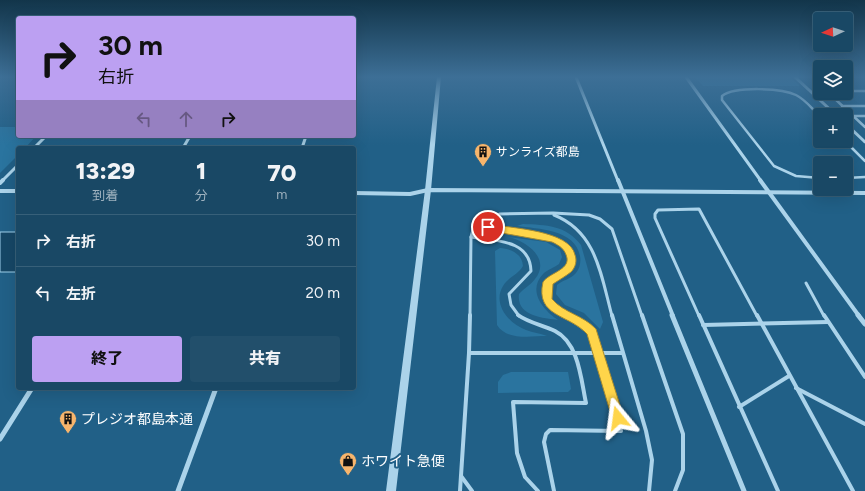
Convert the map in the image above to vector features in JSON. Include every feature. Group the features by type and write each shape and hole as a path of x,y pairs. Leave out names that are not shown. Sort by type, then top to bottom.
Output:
{"street":[{"path":"391,491 428,190 437,100"},
{"path":"585,100 744,491"},
{"path":"703,100 865,324"},
{"path":"820,100 828,108"},
{"path":"853,131 865,142"},
{"path":"36,146 44,138"},
{"path":"0,183 16,167"},
{"path":"356,193 410,194 428,190 865,193"},
{"path":"0,191 16,191"},
{"path":"0,439 31,390"},
{"path":"178,491 215,390"}],"lane":[{"path":"722,100 774,166 795,177 813,178"},
{"path":"804,100 813,109"},
{"path":"836,100 842,106 865,106"},
{"path":"853,116 865,116"},
{"path":"853,117 865,127"},
{"path":"852,148 865,161"},
{"path":"853,178 865,178"},
{"path":"778,491 655,218 655,214 658,210 699,209 853,491"},
{"path":"460,491 469,353 471,237 476,226 491,216 504,213 589,215 600,219 612,229 684,434 685,457 682,479 675,491"},
{"path":"550,214 565,219 572,224 588,240 594,253 646,432 652,460 649,491"},
{"path":"476,226 543,236 564,244 570,251 572,260 569,268 548,282 546,292 547,300 560,312 584,323 592,332 621,431 550,430 546,434 544,442 554,491"},
{"path":"471,237 507,243 518,246 526,251 531,257 531,271 509,294 512,308 527,321 552,330 564,338 574,353 586,403 513,402 517,453 525,477 538,491"},
{"path":"806,282 828,322 865,377"},
{"path":"703,324 828,322"},
{"path":"469,353 622,353"},
{"path":"739,407 790,376"},
{"path":"796,388 865,424"},
{"path":"461,476 472,491"}],"shaded area":[{"path":"0,127 16,127 16,138 34,138 27,146 16,146 16,157 0,173"},
{"path":"523,224 555,227 569,233 581,245 603,322 600,329 584,313 565,305 556,294 557,285 572,277 580,265 580,256 577,247 571,240 563,235 545,230 517,226"},
{"path":"0,232 16,232 16,272 0,272"},
{"path":"508,237 546,242 560,250 562,257 559,264 543,274 538,280 536,287 542,306 558,320 538,317 526,311 522,307 519,301 519,294 535,279 539,272 540,265 535,252 522,242"},
{"path":"500,248 516,253 521,258 523,266 505,283 500,293 501,306 504,312 508,318 520,327 547,336 513,336 501,330 497,325 495,251"},
{"path":"511,372 568,372 571,389 568,392 498,393 498,382 503,375"}],"place":[{"name":"サンライズ都島","path":"483,167"},
{"name":"プレジオ都島本通","path":"68,434"},
{"name":"ホワイト急便","path":"348,476"}],"route":[{"path":"488,227 526,232 555,239 564,244 570,251 572,260 569,268 554,276 548,282 546,292 547,300 560,312 584,323 592,332 618,418"}]}
